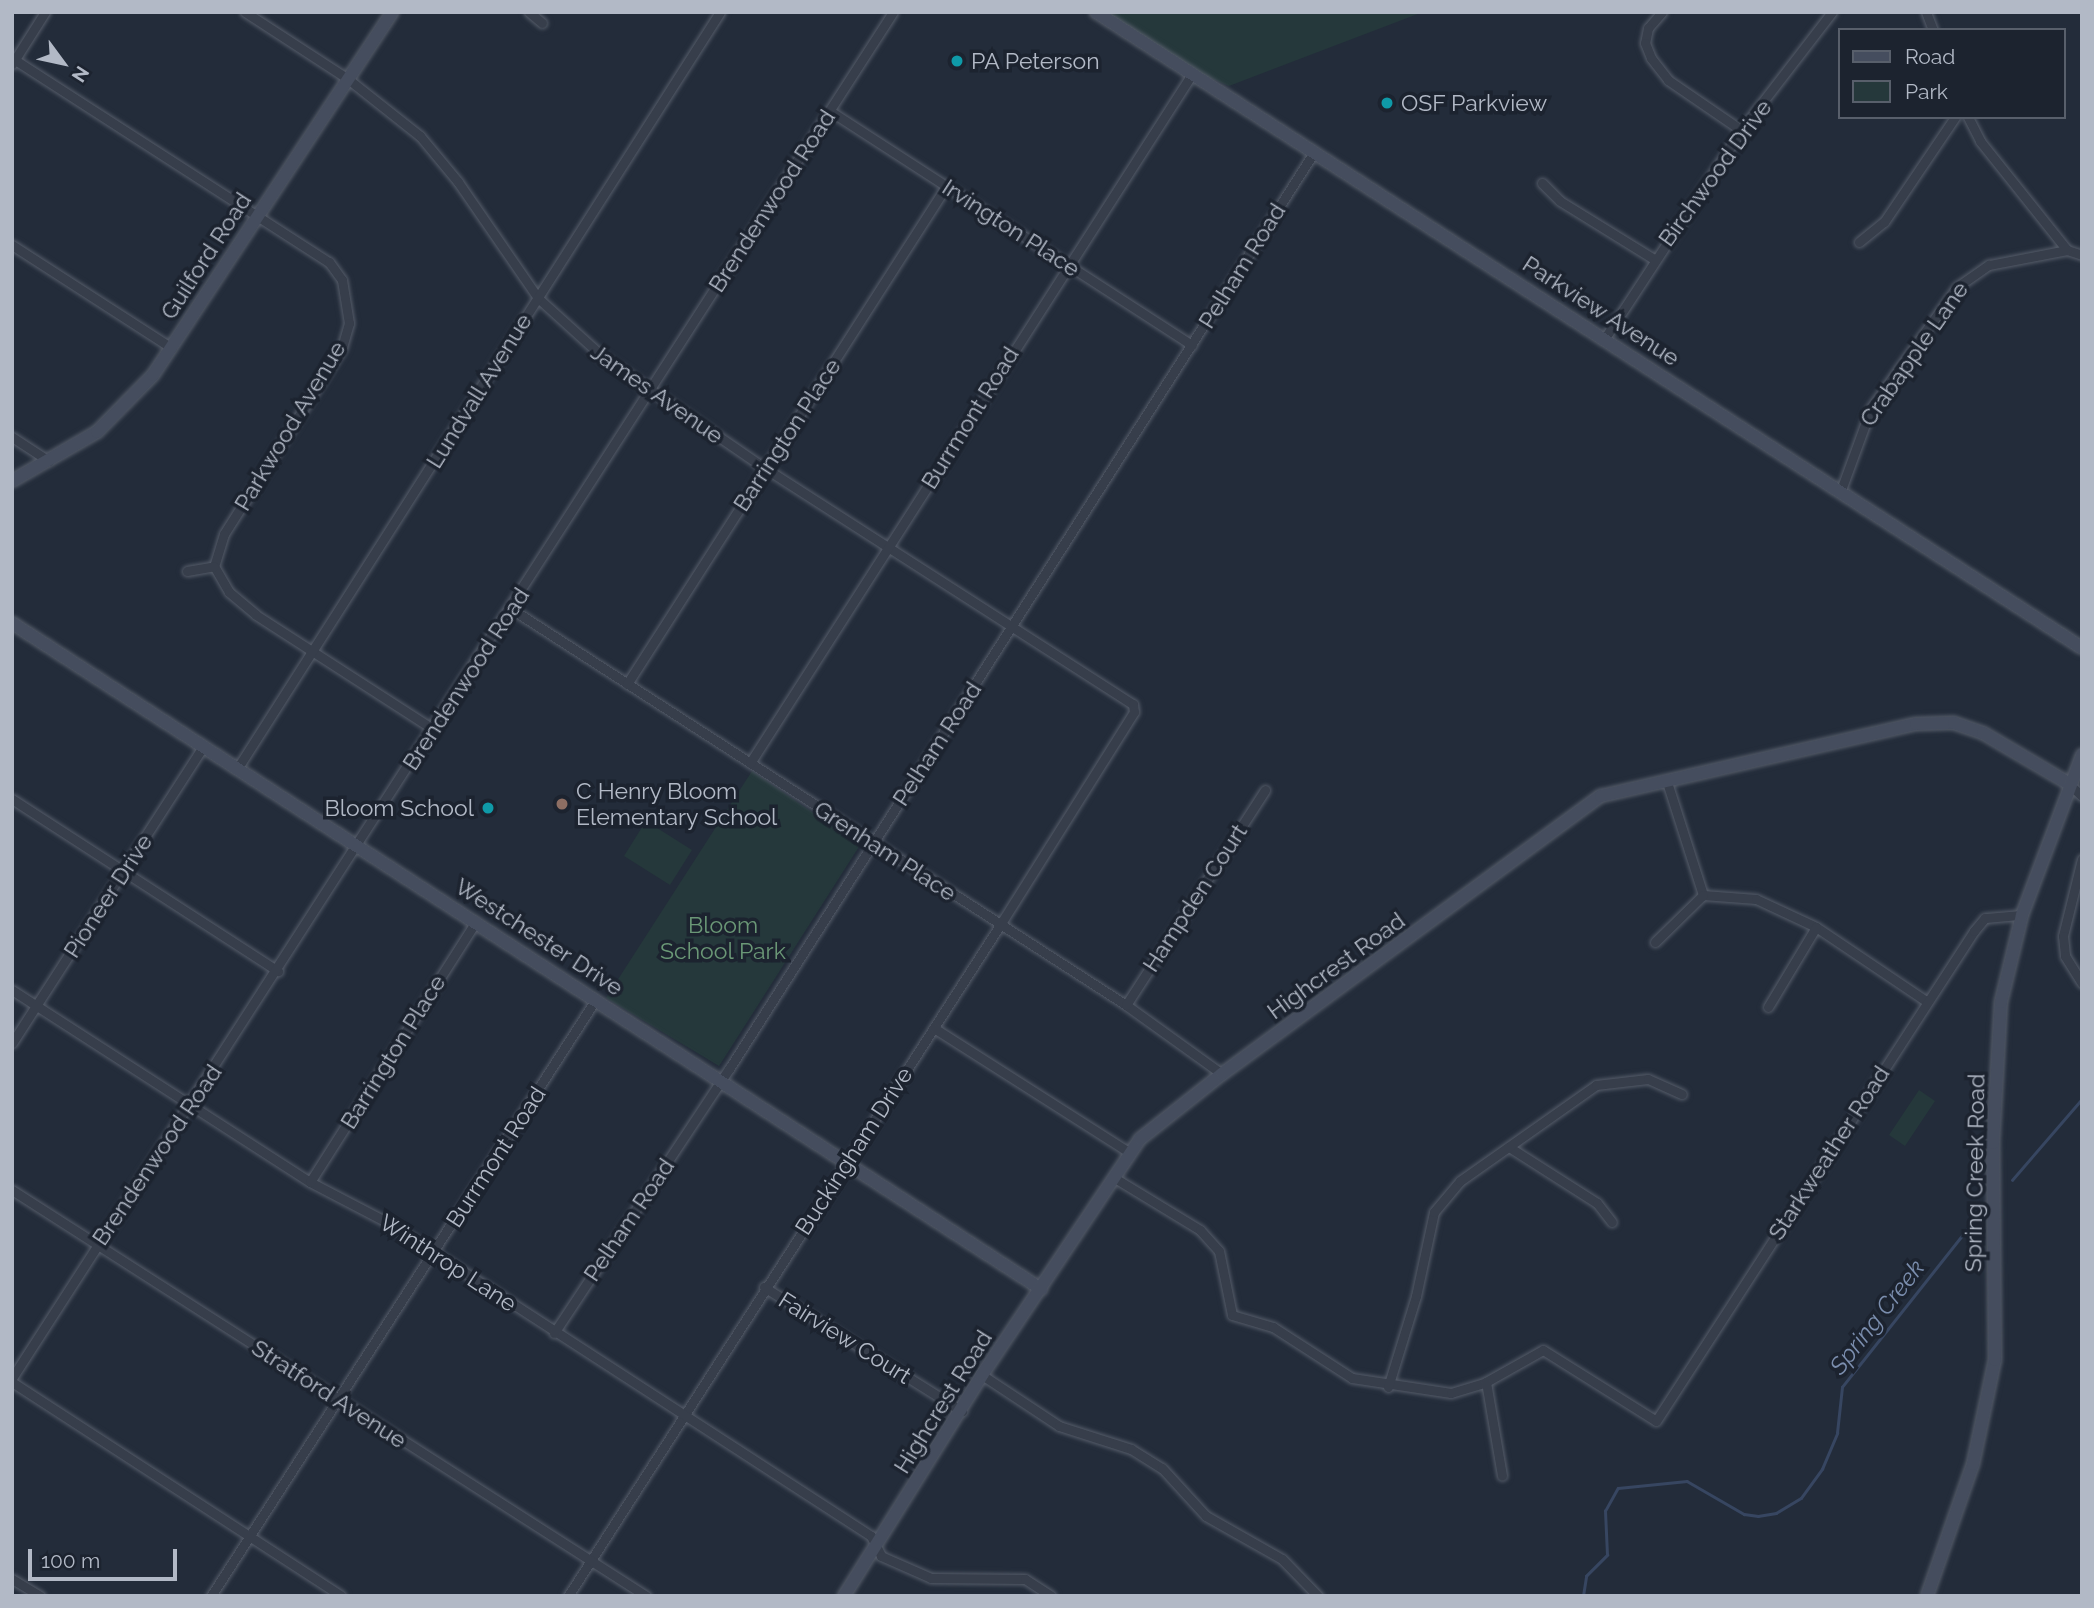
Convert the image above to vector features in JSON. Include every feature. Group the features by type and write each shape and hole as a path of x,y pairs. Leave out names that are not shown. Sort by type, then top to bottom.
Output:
{"street":[{"path":"13,61 45,12"},
{"name":"James Avenue","path":"245,12 348,79 419,136 458,182 538,298 574,334 650,393 1133,704"},
{"name":"Guilford Road","path":"12,481 97,432 134,396 172,348 392,12"},
{"path":"529,12 542,23"},
{"name":"Lundvall Avenue","path":"237,769 720,12"},
{"name":"Brendenwood Road","path":"12,1380 97,1244 191,1107 359,847 893,12"},
{"name":"Parkview Avenue","path":"1096,12 1841,490 2082,648"},
{"path":"1662,12 1648,28 1645,43 1651,58 1668,80 1741,130"},
{"name":"Birchwood Drive","path":"1605,338 1654,259 1741,130 1832,12"},
{"name":"Parkwood Avenue","path":"13,61 329,262 349,301 349,323 342,348 224,534 214,566"},
{"name":"Burrmont Road","path":"750,763 1066,264 1192,74"},
{"name":"Irvington Place","path":"830,111 1192,345"},
{"path":"1859,242 1884,222 1954,119"},
{"path":"1969,119 1980,141 2067,250 2082,255"},
{"name":"Pelham Road","path":"554,1333 722,1080 1314,152"},
{"path":"1542,183 1560,201 1654,259"},
{"name":"Barrington Place","path":"627,684 947,185"},
{"path":"12,245 172,348"},
{"name":"Crabapple Lane","path":"1841,490 1871,408 1957,287 1989,265 2067,250"},
{"path":"12,437 49,461"},
{"path":"187,571 214,566 229,592 313,653 433,729"},
{"name":"Grenham Place","path":"510,608 1125,1005 1222,1073"},
{"name":"Westchester Drive","path":"12,623 202,748 722,1080 1041,1289"},
{"name":"Buckingham Drive","path":"568,1596 1135,712 1133,704"},
{"name":"Highcrest Road","path":"844,1596 962,1411 982,1375 1129,1152 1222,1073 1601,796 1916,724 1954,723 1983,733 2068,783"},
{"name":"Pioneer Drive","path":"12,1043 202,748"},
{"name":"Spring Creek Road","path":"1927,1596 1973,1464 1995,1360 1993,1143 2001,1002 2022,915 2068,783 2082,755"},
{"path":"1667,782 1703,895"},
{"path":"2068,783 2082,796"},
{"name":"Hampden Court","path":"1125,1005 1265,790"},
{"path":"12,799 278,971"},
{"path":"2082,859 2063,936 2065,956 2082,983"},
{"path":"1655,942 1703,895 1756,899 1816,927 1926,1001"},
{"name":"Starkweather Road","path":"1486,1382 1543,1350 1656,1421 1926,1001 1985,918 2022,915"},
{"name":"Barrington Place","path":"310,1182 476,921"},
{"path":"1768,1007 1816,927"},
{"name":"Winthrop Lane","path":"12,990 310,1182 381,1219 871,1536 881,1556 931,1578 1025,1579 1051,1596"},
{"name":"Burrmont Road","path":"211,1596 596,999"},
{"path":"934,1028 1129,1152"},
{"path":"1388,1387 1416,1296 1434,1212 1460,1181 1596,1085 1648,1079 1682,1094"},
{"path":"1509,1147 1597,1203 1612,1222"},
{"path":"1113,1177 1200,1230 1219,1251 1233,1315 1273,1327 1352,1378 1388,1387 1451,1393 1486,1382 1502,1476"},
{"name":"Stratford Avenue","path":"12,1190 646,1596"},
{"name":"Fairview Court","path":"764,1287 962,1411"},
{"path":"982,1375 1059,1426 1131,1450 1162,1468 1206,1516 1282,1559 1318,1596"},
{"path":"12,1380 341,1596"},
{"path":"12,1578 40,1596"}],"green space":[{"path":"1105,12 1423,12 1229,86 1193,71"},
{"name":"Bloom School Park","path":"752,771 860,845 719,1066 606,998"},
{"path":"646,821 692,850 670,885 624,856"},
{"path":"1919,1090 1935,1101 1905,1146 1889,1135"}],"waterway":[{"name":"Spring Creek","path":"2012,1180 2082,1099"},
{"name":"Spring Creek","path":"1583,1596 1586,1576 1607,1555 1605,1511 1618,1488 1687,1481 1744,1514 1758,1516 1776,1513 1801,1498 1822,1469 1837,1433 1842,1387 1975,1219"}],"place":[{"name":"PA Peterson","path":"957,61"},
{"name":"OSF Parkview","path":"1387,103"},
{"name":"C Henry Bloom Elementary School","path":"562,804"},
{"name":"Bloom School","path":"488,808"}]}
